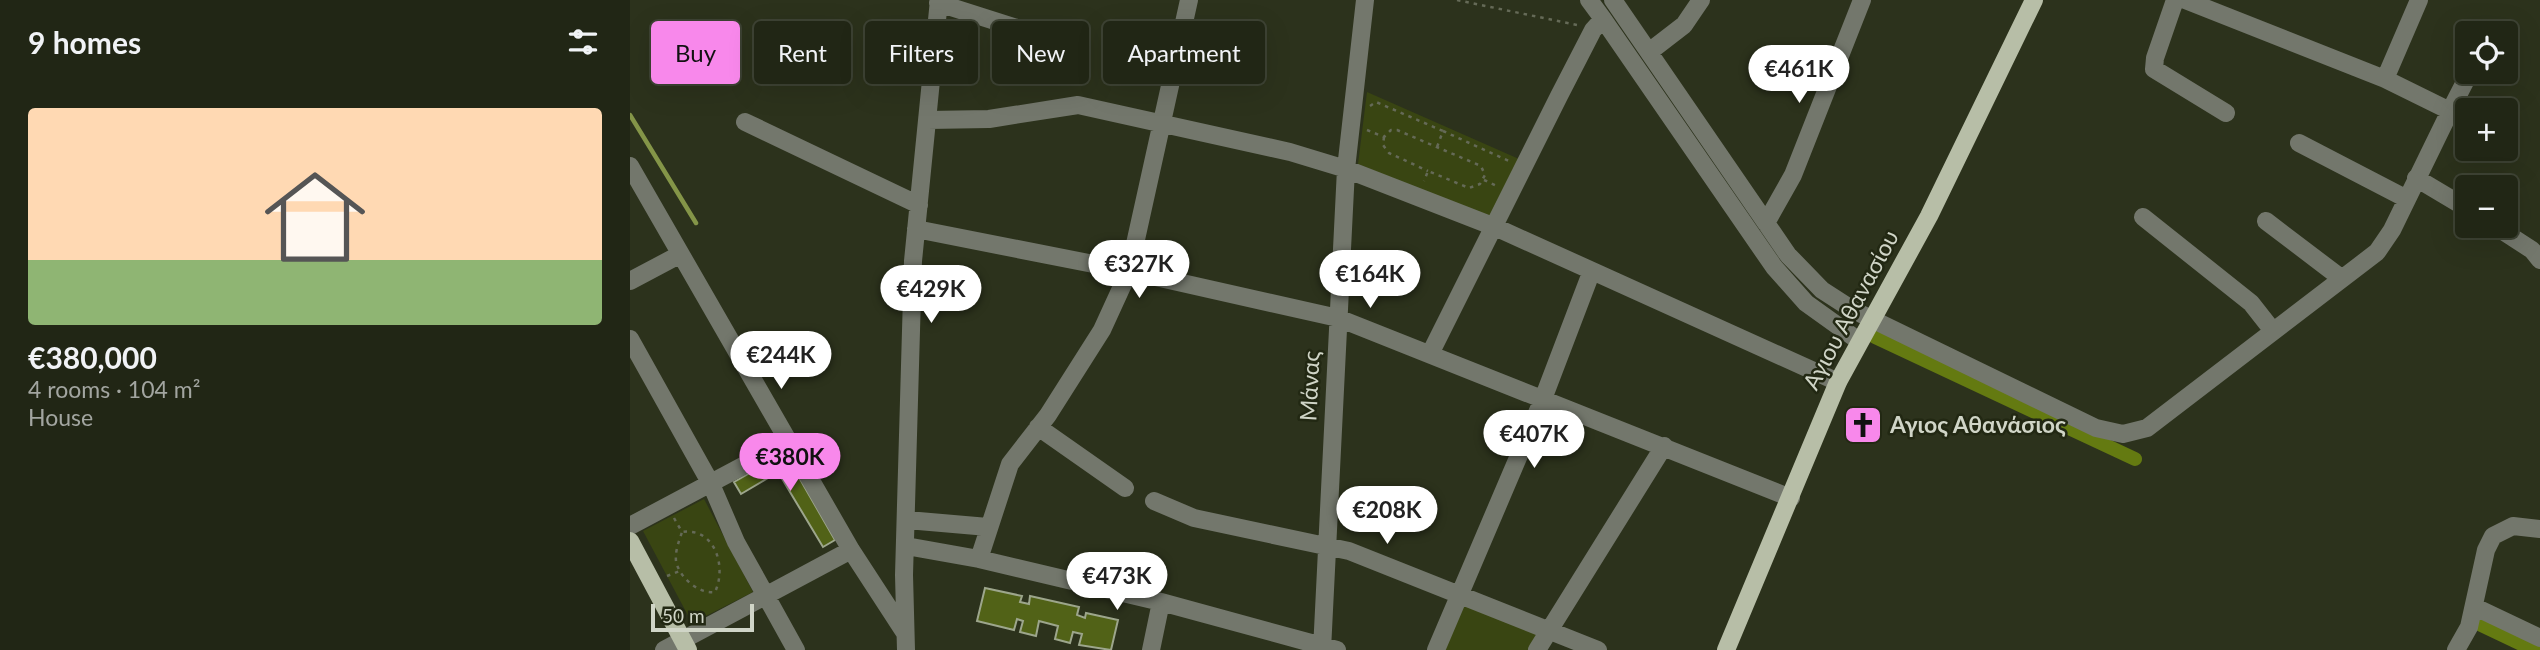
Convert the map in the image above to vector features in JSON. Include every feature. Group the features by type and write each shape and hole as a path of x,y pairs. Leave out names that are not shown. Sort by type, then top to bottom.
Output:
{"main road":[{"name":"Αγιου Αθανασίου","path":"1726,650 1838,382 1928,216 2034,0"},
{"path":"630,541 685,645"}],"street":[{"path":"979,559 1006,472 1102,330 1129,271 1189,0"},
{"name":"Μάνας","path":"1327,648 1325,544 1346,169 1359,127 1365,0"},
{"path":"1589,0 1598,25 1774,267 1806,303 1859,341"},
{"path":"1613,0 1766,223 1812,281 1872,320 2096,428 2123,434 2147,428 2381,248 2464,84"},
{"path":"1649,52 1684,25 1701,0"},
{"path":"1766,223 1793,176 1861,0"},
{"path":"2175,0 2155,58 2154,69 2226,113"},
{"path":"2185,0 2385,79 2450,111"},
{"path":"2385,79 2419,0"},
{"path":"905,642 916,229 938,2 997,21"},
{"path":"1430,354 1598,25"},
{"path":"928,120 980,120 1078,105 1269,146 1346,169 1495,227 1838,382"},
{"path":"745,122 919,205"},
{"path":"2299,143 2405,198"},
{"path":"630,166 905,642"},
{"path":"2416,178 2455,201"},
{"path":"2143,217 2251,303 2273,331"},
{"path":"2266,221 2341,278"},
{"path":"916,229 1129,271 1338,318 1791,498"},
{"path":"2513,238 2532,250 2540,260"},
{"path":"630,281 680,255"},
{"path":"1436,650 1543,399 1591,272"},
{"path":"630,339 711,484 736,542 796,650"},
{"path":"1038,427 1125,488"},
{"path":"630,526 788,442"},
{"path":"1537,650 1664,446"},
{"path":"1154,501 1194,518 1325,544 1357,554 1598,650"},
{"path":"907,520 988,527"},
{"path":"2456,650 2465,636 2486,551 2493,536 2513,526 2540,529"},
{"path":"906,546 979,559 1161,602 1327,648"},
{"path":"664,650 685,645 851,550"},
{"path":"1151,650 1161,602"},
{"path":"2474,607 2540,638"}],"path":[{"path":"1457,0 1598,25"},
{"path":"1359,127 1370,106 1376,102 1505,158 1509,165"},
{"path":"1359,127 1384,137"},
{"path":"1359,127 1366,140"},
{"path":"1391,130 1397,130 1437,147 1481,166 1484,180 1469,188 1428,172 1389,153 1383,145 1384,137 1391,130"},
{"path":"1437,147 1443,131"},
{"path":"1417,197 1428,172"},
{"path":"1495,197 1500,187"},
{"path":"692,530 703,534 716,552 721,571 715,592 707,593 699,589 680,570 677,551 682,532 692,530"}],"green space":[{"path":"1367,92 1519,159 1490,219 1358,164"},
{"path":"704,499 753,592 692,623 643,531"},
{"path":"1459,602 1541,634 1531,650 1438,650"}],"building":[{"path":"785,453 835,540 823,547 778,472 741,494 734,482"},
{"path":"985,588 1022,596 1020,602 1029,604 1030,596 1079,607 1077,615 1085,618 1086,613 1118,620 1111,650 1079,645 1082,634 1073,632 1070,643 1055,639 1058,626 1039,621 1036,636 1020,632 1023,621 1017,619 1014,630 977,621"}],"waterway":[{"path":"630,115 696,223"},
{"path":"1875,337 2135,459"},
{"path":"2477,623 2534,650"}],"place":[{"name":"Αγιος Αθανάσιος","path":"1863,425"}]}
